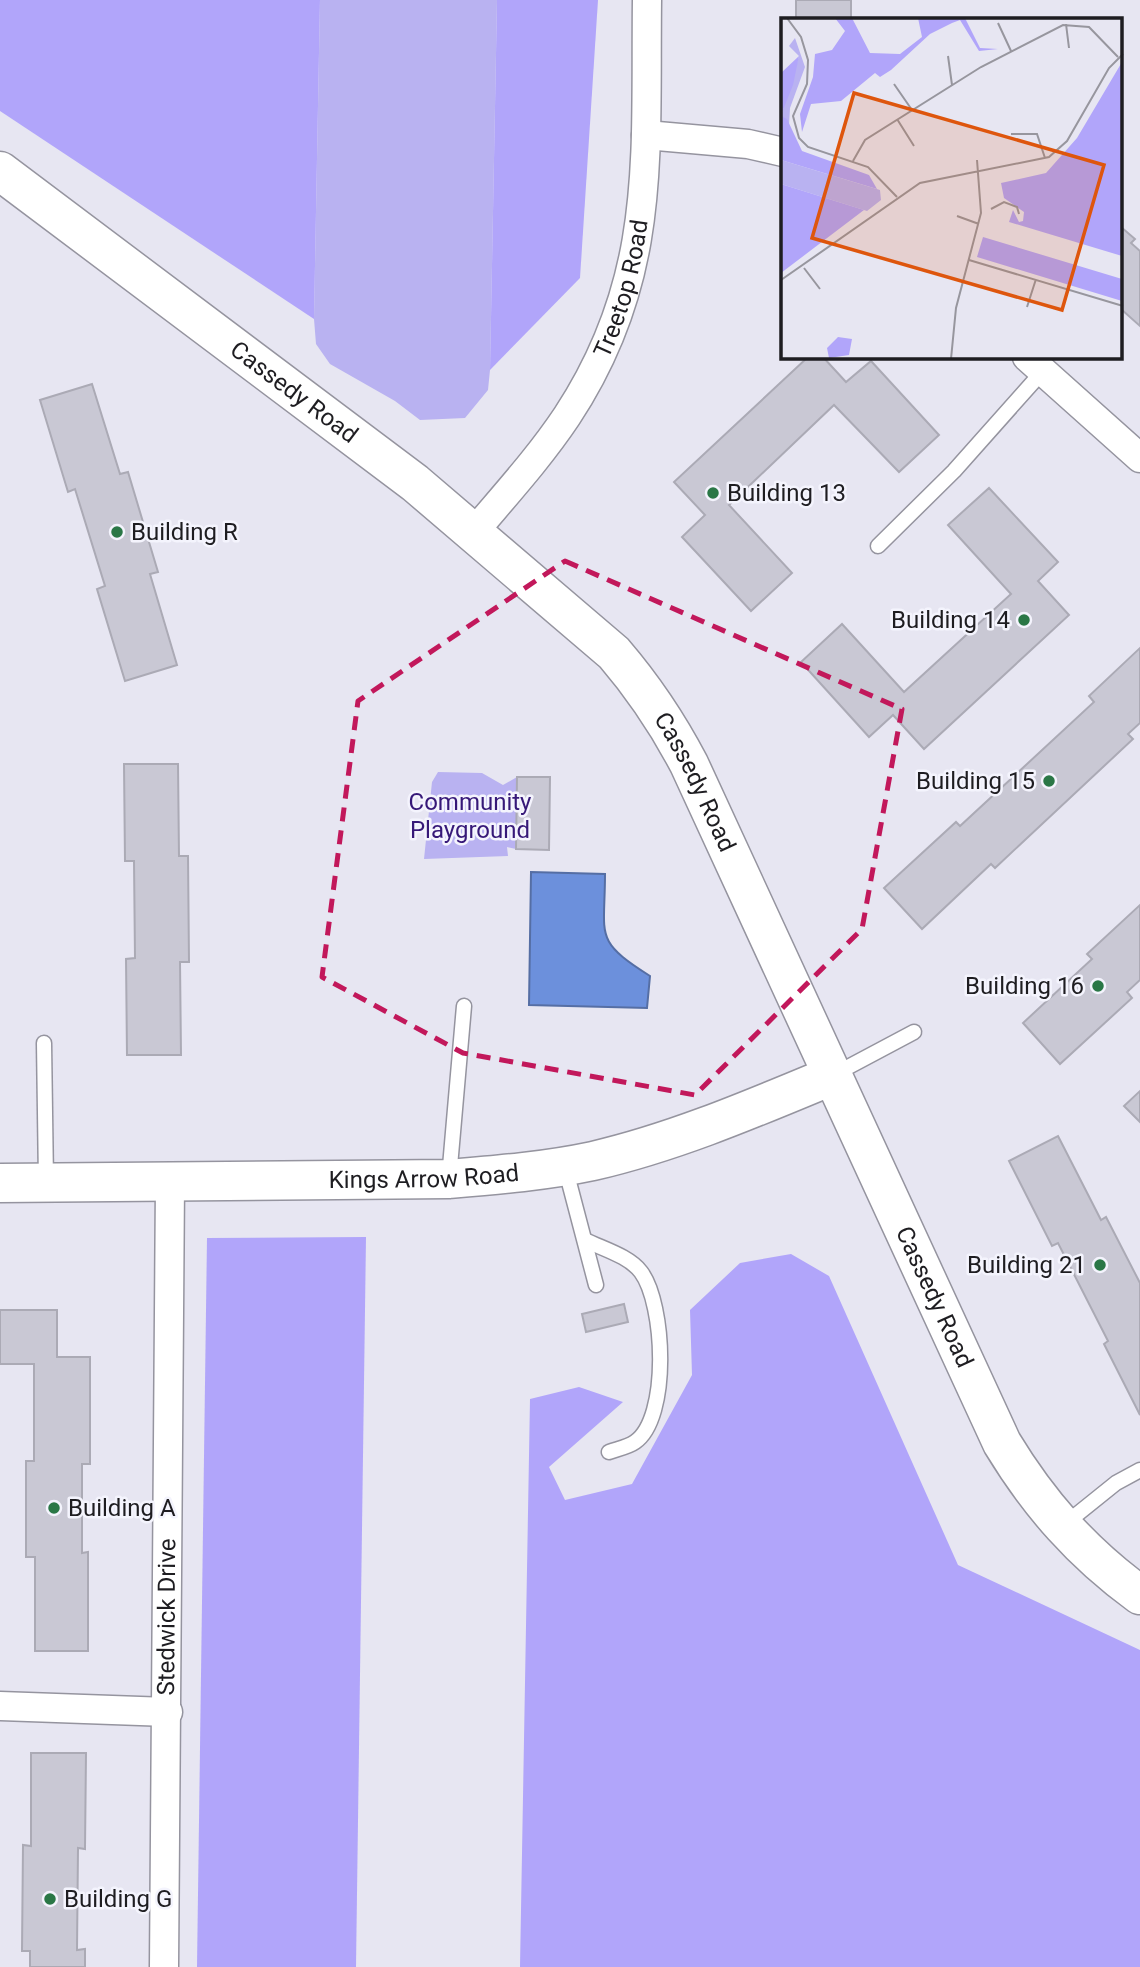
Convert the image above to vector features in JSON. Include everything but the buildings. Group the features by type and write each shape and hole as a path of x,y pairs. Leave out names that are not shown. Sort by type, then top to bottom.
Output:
{"street":[{"name":"Treetop Road","path":"473,533 566,417 608,337 637,247 645,190 647,0"},
{"path":"646,135 748,144 781,152"},
{"name":"Cassedy Road","path":"0,171 415,483 614,653 660,712 689,764 1002,1443 1033,1491 1062,1527 1086,1552 1140,1595"},
{"path":"1035,364 1140,457"},
{"name":"Kings Arrow Road","path":"0,1183 449,1179 565,1166 665,1140 731,1117 831,1076"},
{"name":"Stedwick Drive","path":"164,1967 170,1182"},
{"path":"0,1706 168,1712"}],"lane":[{"path":"878,546 954,471 1035,364"},
{"path":"449,1179 464,1006"},
{"path":"831,1076 914,1032"},
{"path":"44,1043 46,1182"},
{"path":"565,1166 596,1285"},
{"path":"585,1240 622,1256 640,1270 652,1290 658,1318 660,1354 650,1422 635,1442 609,1452"},
{"path":"1062,1527 1116,1483 1140,1470"}],"highlighted area":[{"path":"565,561 902,709 862,929 695,1095 463,1053 322,977 358,701"}],"green space":[{"path":"320,0 497,0 490,370 488,390 465,418 420,420 395,401 330,364 316,344 314,319"},
{"name":"Community Playground","path":"438,772 482,773 503,785 517,777 516,849 507,847 508,856 424,859 432,782"}],"shaded area":[{"path":"0,0 320,0 314,319 0,111"},
{"path":"497,0 598,0 580,278 490,370"},
{"path":"366,1237 356,1967 197,1967 207,1238"},
{"path":"791,1254 829,1276 958,1565 1140,1650 1140,1967 520,1967 530,1399 579,1387 623,1402 549,1467 565,1500 632,1484 692,1375 690,1310 740,1263"}],"water":[{"path":"531,872 605,874 606,935 619,954 650,976 647,1008 529,1005"}],"place":[{"name":"Building 13","path":"713,493"},
{"name":"Building R","path":"117,532"},
{"name":"Building 14","path":"1024,620"},
{"name":"Building 15","path":"1049,781"},
{"name":"Building 16","path":"1098,986"},
{"name":"Building 21","path":"1100,1265"},
{"name":"Building A","path":"54,1508"},
{"name":"Building G","path":"50,1899"}]}
